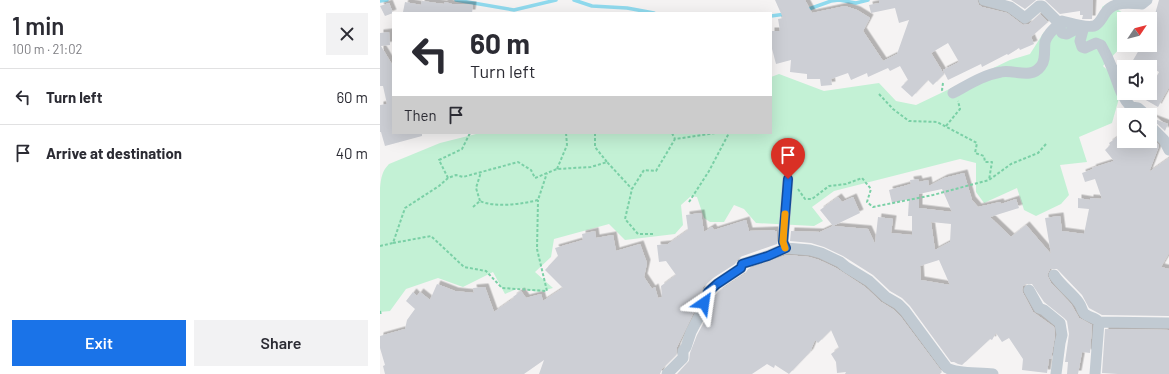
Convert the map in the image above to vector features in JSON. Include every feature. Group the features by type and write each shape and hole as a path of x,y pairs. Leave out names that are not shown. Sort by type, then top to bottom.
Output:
{"street":[{"path":"984,0 1010,7 1025,18 1039,6 1042,6 1056,20 1062,33 1067,34 1080,27 1083,30 1080,41 1082,47 1085,48 1096,43 1101,45 1112,69 1120,93 1131,107 1138,108"},
{"path":"953,93 980,78 1002,72 1029,74 1040,67 1044,62 1046,42 1049,36 1062,21 1094,26 1100,22 1107,10 1113,7 1125,3 1142,4 1146,0"},
{"path":"1157,133 1164,140 1169,150"},
{"path":"786,248 783,242 788,179"},
{"path":"667,374 683,358 691,332 701,313 708,292 741,268 742,264 768,256 786,248 810,250 820,253 840,262 869,281 886,297 898,304 905,311 946,368 953,371 993,374"},
{"path":"1054,275 1079,303 1084,313 1096,318 1099,322 1169,323"},
{"path":"1029,290 1039,308 1044,310 1060,323 1062,335 1056,374"},
{"path":"1095,374 1099,322"}],"path":[{"path":"878,94 893,109 909,121 937,122 977,143 975,153 984,156 985,162 992,162 989,180"},
{"path":"448,178 439,160 462,149 470,134"},
{"path":"557,169 568,145 566,134"},
{"path":"595,134 595,147 632,190"},
{"path":"672,134 675,139"},
{"path":"675,139 709,134"},
{"path":"689,202 709,171 728,134"},
{"path":"653,234 638,234 625,219 632,190 644,170 656,171 675,139"},
{"path":"782,156 781,172 799,190 805,199 812,199 829,186 846,184 862,178 871,189 867,202 873,207 933,195 989,180 1011,164 1038,153 1046,144"},
{"path":"393,242 404,208 456,174 462,178 518,162 531,170 535,178 557,169 591,167 607,162"},
{"path":"481,172 476,188 480,201 487,204 523,204 538,200"},
{"path":"380,246 393,242 431,236 464,267 486,271 502,288 547,291 537,249 538,200 547,173"},
{"path":"473,207 480,201"}],"green space":[{"path":"1108,3 1122,12 1117,12 1117,51 1103,66 1117,79 1117,100 1118,100 1112,123 1079,137 1087,162 1060,165 1069,195 1061,204 1036,216 1024,210 1017,188 984,203 976,192 976,163 960,159 834,191 812,207 823,221 814,226 756,223 744,209 734,205 724,222 710,222 704,218 697,197 691,196 681,205 683,225 675,234 625,240 609,224 554,239 551,257 535,272 553,288 538,292 519,288 505,294 493,272 463,287 438,278 406,289 390,311 380,312 380,188 382,175 389,164 440,143 476,134 772,134 772,77 779,74 824,91 879,83 896,101 916,105 1010,60 1030,54 1044,32 1072,18 1089,31 1102,26 1102,7"}],"building":[{"path":"775,0 805,0 812,13 845,6 857,10 870,18 863,31 883,61 897,54 909,20 899,23 895,8 871,13 869,5 879,3 879,0 977,0 979,5 982,7 1007,13 1023,25 1029,24 1040,14 1048,22 1031,37 1034,44 1020,50 1019,48 1008,55 1007,54 982,67 981,64 948,80 943,70 959,62 948,43 931,53 944,74 933,85 928,80 912,97 901,87 908,80 900,66 890,71 888,68 868,77 867,73 851,80 848,73 831,79 832,85 821,86 820,79 807,79 807,74 790,72 791,60 776,64 772,49 772,31 780,31 778,19 783,18"},
{"path":"1011,0 1036,0 1025,9"},
{"path":"1045,0 1093,0 1092,19 1082,19 1083,15 1080,15 1080,11 1060,14"},
{"path":"1159,0 1169,0 1169,87 1158,107 1146,100 1157,100 1157,76 1159,72 1157,71 1157,60 1133,60 1138,52 1157,52 1157,12 1156,12"},
{"path":"422,1 444,4 445,2 452,4 473,5 472,12 403,12 405,2 421,5"},
{"path":"389,3 392,13 385,16 380,6"},
{"path":"389,32 390,45 381,46 392,64 392,134 422,134 422,136 385,146 380,132 380,105 387,104 383,86 380,86 380,33"},
{"path":"1157,120 1168,124 1165,131 1157,124"},
{"path":"1117,137 1117,148 1157,148 1157,143 1159,146 1149,172 1169,158 1169,253 1161,267 1169,269 1169,316 1102,315 1089,308 1082,295 1057,269 1050,269 1047,275 1051,283 1071,304 1079,318 1092,325 1090,353 1082,352 1078,374 1067,374 1068,362 1065,362 1069,334 1067,321 1044,302 1032,284 1026,284 1023,286 1023,293 1033,312 1054,327 1055,335 1047,373 1022,370 1023,359 1009,338 1002,342 996,333 992,340 990,339 962,365 951,362 910,306 902,298 890,291 873,275 843,256 824,247 811,243 790,241 791,231 820,232 833,226 868,229 875,244 878,217 893,219 891,233 912,235 912,216 908,216 909,199 892,203 889,190 911,184 910,180 918,179 919,182 928,180 929,186 944,178 964,173 972,200 978,207 1000,202 1001,204 1016,199 1019,208 990,217 1011,237 1026,225 1051,254 1045,218 1060,216 1062,231 1084,234 1089,209 1078,208 1078,198 1090,200 1090,198 1102,199 1095,179 1085,182 1082,173 1114,161 1105,150 1110,145 1109,143","holes":["942,189 952,212 919,208 919,194","931,222 951,224 950,242 935,250","939,260 950,285 921,280 920,266"]},
{"path":"838,197 842,202 853,197 860,213 833,226 820,210"},
{"path":"701,213 704,232 712,227 714,230 746,220 749,231 777,231 777,244 740,257 735,264 713,278 703,287 695,310 677,347 676,355 662,369 660,374 539,374 544,360 524,374 385,374 383,366 385,365 380,348 380,336 405,329 407,320 415,309 406,301 413,292 417,296 420,292 430,300 437,284 455,291 474,293 473,288 485,287 494,312 514,298 513,297 521,291 526,298 541,294 543,301 563,288 545,270 558,256 555,248 583,240 582,234 595,231 596,238 613,235 616,251 640,244 647,263 644,277 652,289 655,287 658,298 662,297 661,286 676,275 666,261 659,262 657,245 668,244 688,230 686,215"},
{"path":"787,255 809,257 819,260 836,268 865,287 881,302 894,310 900,316 942,372 940,374 837,373 836,362 831,354 839,348 831,330 818,343 815,340 810,352 789,374 775,365 774,368 767,364 752,374 677,374 689,361 690,353 697,335 708,315 714,296 745,274 748,269"},
{"path":"1105,329 1169,330 1169,374 1102,373"}],"waterway":[{"path":"380,1 387,0"},
{"path":"456,0 514,10 556,0"},
{"path":"574,0 592,6 627,8 649,12"},
{"path":"806,10 831,1 839,0 856,3 868,0"},
{"path":"772,16 786,14"}],"slow traffic":[{"path":"785,214 783,242 785,248"}],"route":[{"path":"704,303 708,292 736,270 741,268 742,264 768,256 786,248 783,242 788,179"}]}
